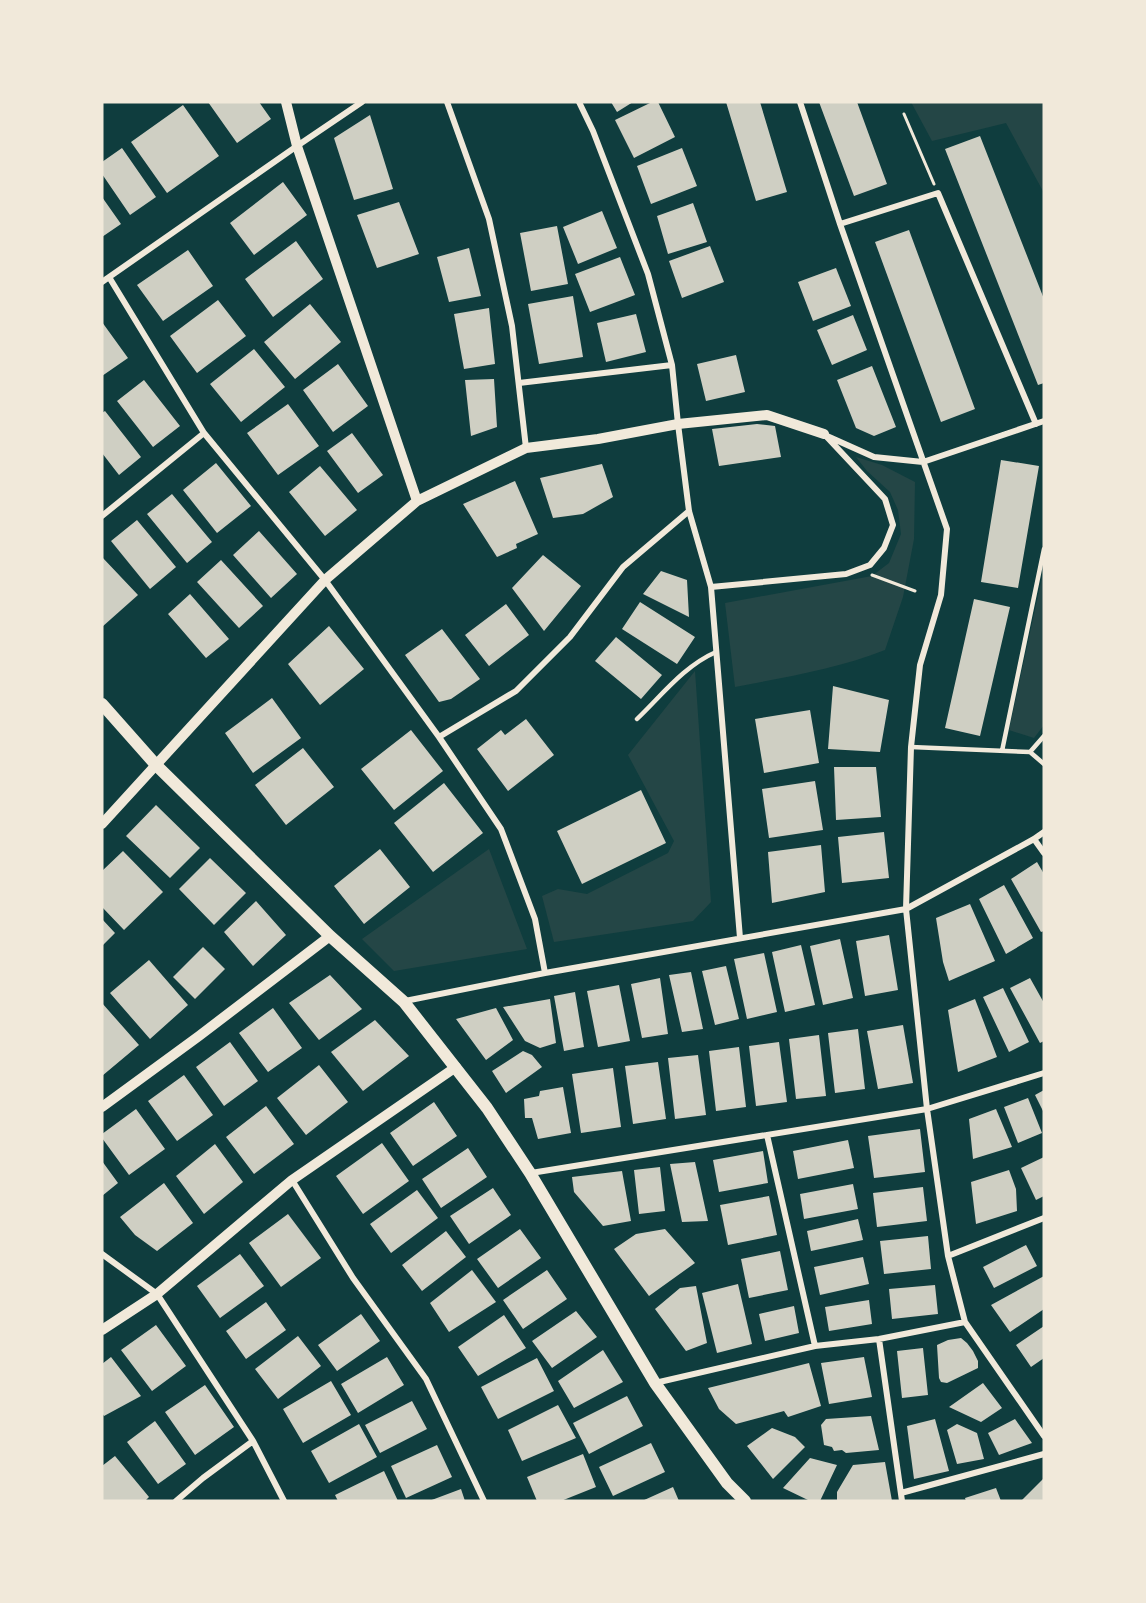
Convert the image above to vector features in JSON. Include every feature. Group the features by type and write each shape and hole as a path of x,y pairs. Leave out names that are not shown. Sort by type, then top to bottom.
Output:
{"main road":[{"path":"102,704 156,765 330,936 404,1002 486,1108 530,1173 655,1383 727,1483 745,1501"}],"street":[{"path":"286,102 297,146 417,501"},
{"path":"102,282 362,102"},
{"path":"447,102 489,219 512,326 526,448"},
{"path":"579,102 593,131 648,273 672,365 689,511 711,587 740,938"},
{"path":"801,102 840,224 947,529 941,595 920,665 911,747 906,909 927,1109 948,1256 965,1322 1044,1436"},
{"path":"840,224 938,194 1036,424"},
{"path":"109,277 204,433 325,580 439,737 501,829 534,919 545,973"},
{"path":"519,383 672,365"},
{"path":"102,824 325,580 417,501 526,448 598,439 678,423 767,415 824,434 874,457 922,462 1044,421"},
{"path":"102,516 204,433"},
{"path":"711,587 846,574 870,565 884,548 893,525 885,500 824,434"},
{"path":"439,737 516,691 570,637 623,567 689,511"},
{"path":"404,1002 545,973 906,909 1044,832"},
{"path":"1035,839 1044,853"},
{"path":"102,1107 330,936"},
{"path":"102,1330 157,1294 291,1180 456,1067"},
{"path":"530,1173 927,1109 1044,1073"},
{"path":"767,1135 815,1347"},
{"path":"291,1180 353,1278 426,1379 484,1501"},
{"path":"948,1256 1044,1218"},
{"path":"102,1254 157,1294 253,1441 284,1501"},
{"path":"655,1383 815,1347 879,1339 965,1322"},
{"path":"879,1339 902,1501"},
{"path":"176,1501 253,1441"},
{"path":"901,1493 1044,1454"}],"lane":[{"path":"1002,751 1044,549"},
{"path":"637,719 686,670 716,652"},
{"path":"1030,752 1044,736"},
{"path":"911,747 1030,752 1044,764"}],"path":[{"path":"904,114 938,194"},
{"path":"856,570 915,591"}],"shaded area":[{"path":"911,102 1044,102 1044,193 1006,123 932,141"},
{"path":"856,457 882,465 915,482 914,539 903,597 885,650 830,667 735,687 725,603 872,576 889,563 901,534 898,510 890,492 867,471"},
{"path":"1044,568 1044,725 1034,738 1009,730"},
{"path":"695,671 711,902 693,921 554,942 542,896 558,889 587,894 668,853 674,841 628,755"},
{"path":"489,849 527,949 394,971 362,939"}],"building":[{"path":"208,102 259,102 271,119 237,143"},
{"path":"611,102 633,102 617,112"},
{"path":"652,102 658,102 675,137 634,158 615,120"},
{"path":"726,102 760,102 787,192 756,201"},
{"path":"819,102 857,102 887,184 854,196"},
{"path":"183,105 219,156 167,193 131,142"},
{"path":"370,115 393,189 354,200 334,138"},
{"path":"980,136 1044,299 1044,383 1038,385 945,149"},
{"path":"122,148 156,197 130,215 102,174 102,162"},
{"path":"682,148 697,186 651,204 637,166"},
{"path":"283,182 307,215 254,255 230,223"},
{"path":"102,197 121,224 102,237"},
{"path":"399,202 419,254 377,268 357,215"},
{"path":"693,203 707,242 668,254 657,216"},
{"path":"602,211 617,248 578,264 563,227"},
{"path":"557,226 568,284 531,291 520,233"},
{"path":"909,230 975,409 941,422 875,242"},
{"path":"296,241 323,279 273,317 245,279"},
{"path":"710,246 724,282 682,298 669,261"},
{"path":"469,248 481,296 449,302 437,257"},
{"path":"188,250 213,286 163,321 137,285"},
{"path":"620,257 635,295 590,312 575,274"},
{"path":"836,268 851,306 813,321 798,282"},
{"path":"573,296 583,357 539,364 528,304"},
{"path":"218,300 246,336 197,373 170,336"},
{"path":"310,304 341,342 295,379 264,342"},
{"path":"489,308 495,364 464,369 454,314"},
{"path":"636,314 646,352 606,362 597,323"},
{"path":"853,315 867,350 832,365 817,330"},
{"path":"102,322 128,358 102,376"},
{"path":"254,349 285,387 241,422 210,384"},
{"path":"736,355 745,392 706,401 697,364"},
{"path":"338,364 368,406 333,432 303,390"},
{"path":"872,366 896,427 874,436 856,428 837,380"},
{"path":"494,379 497,427 471,436 465,380"},
{"path":"144,380 180,426 153,447 117,401"},
{"path":"288,404 319,446 278,475 247,433"},
{"path":"105,411 141,457 119,475 102,453 102,413"},
{"path":"757,424 775,426 781,457 719,466 712,429"},
{"path":"352,433 383,475 358,493 327,451"},
{"path":"1001,460 1039,466 1018,588 981,582"},
{"path":"216,463 251,506 217,533 183,490"},
{"path":"602,464 613,497 583,514 553,518 540,478"},
{"path":"320,466 357,510 325,536 289,492"},
{"path":"515,481 538,534 516,544 517,548 497,557 463,504"},
{"path":"172,494 212,542 187,563 147,514"},
{"path":"137,520 176,567 150,589 111,541"},
{"path":"259,531 297,574 271,598 233,555"},
{"path":"543,555 581,586 544,631 512,588"},
{"path":"102,557 138,595 102,627"},
{"path":"221,560 263,606 239,628 197,582"},
{"path":"661,571 687,580 689,617 643,594"},
{"path":"190,594 229,639 206,658 168,614"},
{"path":"974,599 1010,607 980,736 945,728"},
{"path":"640,602 695,637 677,664 622,629"},
{"path":"506,604 529,635 489,666 465,635"},
{"path":"329,626 364,669 320,705 288,664"},
{"path":"442,629 480,679 451,699 439,702 405,655"},
{"path":"616,637 662,675 641,699 595,661"},
{"path":"833,686 889,700 880,752 828,749"},
{"path":"272,698 301,738 253,773 225,733"},
{"path":"810,710 819,763 764,773 755,719"},
{"path":"526,719 554,755 508,791 477,749 501,730 505,735"},
{"path":"411,730 443,771 394,810 361,769"},
{"path":"303,748 334,787 286,825 255,785"},
{"path":"834,767 876,767 881,817 836,820"},
{"path":"815,781 823,830 769,838 762,789"},
{"path":"444,783 483,833 433,872 394,823"},
{"path":"641,790 666,843 582,884 557,831"},
{"path":"156,805 200,848 170,878 126,836"},
{"path":"884,832 889,878 842,883 838,837"},
{"path":"821,845 825,892 772,903 768,852"},
{"path":"380,849 410,887 364,924 334,886"},
{"path":"123,851 163,892 124,930 102,907 102,871"},
{"path":"210,858 246,893 214,925 179,889"},
{"path":"1037,862 1044,874 1044,931 1041,932 1011,879"},
{"path":"1004,885 1033,938 1006,954 979,899"},
{"path":"256,901 286,935 253,966 224,932"},
{"path":"970,904 995,961 949,981 943,962 936,918"},
{"path":"102,919 115,933 102,946"},
{"path":"889,935 898,990 865,996 856,941"},
{"path":"840,939 853,998 823,1005 810,946"},
{"path":"801,945 815,1005 785,1012 772,952"},
{"path":"203,947 225,969 195,999 173,977"},
{"path":"764,953 777,1012 747,1019 734,959"},
{"path":"149,960 188,1005 150,1039 110,993"},
{"path":"726,966 739,1019 715,1025 702,971"},
{"path":"691,972 703,1029 682,1032 669,975"},
{"path":"330,975 362,1009 319,1040 289,1003"},
{"path":"660,978 668,1034 642,1038 631,984"},
{"path":"1030,978 1044,1003 1044,1041 1040,1043 1010,988"},
{"path":"619,985 630,1041 598,1047 587,991"},
{"path":"1003,988 1029,1042 1009,1052 983,997"},
{"path":"575,992 584,1047 564,1051 554,996"},
{"path":"550,999 556,1043 540,1048 525,1041 503,1007"},
{"path":"975,999 997,1057 958,1072 948,1010"},
{"path":"102,1003 139,1045 102,1076"},
{"path":"273,1008 302,1048 268,1072 239,1033"},
{"path":"496,1008 513,1040 486,1060 456,1019"},
{"path":"375,1020 409,1056 363,1091 331,1052"},
{"path":"903,1025 913,1083 878,1089 867,1031"},
{"path":"858,1029 865,1089 835,1093 828,1033"},
{"path":"819,1035 826,1096 796,1099 789,1039"},
{"path":"230,1042 258,1081 224,1106 196,1067"},
{"path":"779,1042 787,1102 756,1106 749,1046"},
{"path":"739,1047 746,1107 716,1111 709,1051"},
{"path":"523,1051 532,1055 542,1067 506,1093 492,1071"},
{"path":"698,1055 706,1115 675,1119 668,1058"},
{"path":"658,1062 666,1119 633,1124 625,1066"},
{"path":"319,1065 348,1102 306,1135 277,1098"},
{"path":"613,1068 621,1127 581,1133 572,1074"},
{"path":"184,1075 213,1115 177,1141 148,1101"},
{"path":"563,1087 571,1133 538,1139 532,1118 525,1118 524,1099 539,1096 540,1091"},
{"path":"1044,1090 1044,1113 1035,1095"},
{"path":"1028,1098 1042,1133 1018,1143 1004,1107"},
{"path":"434,1102 457,1136 413,1166 390,1133"},
{"path":"266,1106 294,1144 254,1174 226,1137"},
{"path":"136,1109 165,1149 129,1175 102,1138 102,1134"},
{"path":"996,1109 1012,1147 973,1159 969,1119"},
{"path":"920,1129 925,1172 874,1178 868,1136"},
{"path":"848,1140 854,1168 798,1179 793,1151"},
{"path":"382,1143 409,1181 363,1214 336,1176"},
{"path":"215,1144 243,1182 204,1214 176,1176"},
{"path":"468,1148 487,1177 441,1208 422,1179"},
{"path":"763,1151 768,1183 719,1192 713,1160"},
{"path":"1044,1157 1044,1196 1036,1200 1021,1168"},
{"path":"102,1161 118,1183 102,1196"},
{"path":"695,1162 708,1221 682,1222 670,1164"},
{"path":"660,1167 665,1211 639,1214 634,1170"},
{"path":"1009,1170 1016,1189 1017,1211 976,1224 971,1182"},
{"path":"622,1171 631,1221 603,1226 574,1192 572,1177"},
{"path":"164,1183 193,1223 157,1251 135,1235 120,1217"},
{"path":"853,1184 858,1209 804,1219 800,1194"},
{"path":"923,1187 927,1221 877,1227 873,1193"},
{"path":"493,1188 511,1215 469,1244 450,1216"},
{"path":"417,1190 438,1218 391,1253 370,1224"},
{"path":"769,1196 777,1235 728,1245 720,1205"},
{"path":"288,1214 321,1258 281,1287 249,1243"},
{"path":"858,1219 863,1240 811,1251 807,1231"},
{"path":"520,1229 541,1258 498,1288 477,1259"},
{"path":"665,1229 695,1263 649,1296 614,1249 636,1234"},
{"path":"446,1231 466,1257 422,1291 402,1265"},
{"path":"928,1236 931,1269 884,1274 880,1241"},
{"path":"1026,1245 1037,1266 994,1288 983,1267"},
{"path":"780,1251 788,1290 749,1298 741,1259"},
{"path":"240,1254 264,1286 220,1318 197,1286"},
{"path":"863,1257 869,1284 820,1295 814,1267"},
{"path":"472,1270 496,1302 449,1332 430,1303"},
{"path":"547,1270 567,1299 523,1329 503,1300"},
{"path":"1044,1276 1044,1309 1010,1332 991,1305"},
{"path":"738,1284 752,1344 717,1353 702,1293"},
{"path":"935,1285 938,1314 892,1319 889,1289"},
{"path":"696,1286 707,1343 686,1351 655,1309 680,1288"},
{"path":"869,1300 872,1324 829,1331 825,1307"},
{"path":"266,1302 286,1330 246,1359 226,1331"},
{"path":"794,1306 799,1333 765,1341 759,1314"},
{"path":"576,1311 597,1337 552,1368 532,1341"},
{"path":"361,1314 380,1341 337,1371 318,1345"},
{"path":"504,1315 526,1348 478,1376 458,1347"},
{"path":"156,1325 186,1366 152,1391 121,1350"},
{"path":"1044,1326 1044,1358 1031,1367 1016,1345"},
{"path":"298,1336 321,1366 278,1399 255,1369"},
{"path":"961,1338 973,1351 978,1361 978,1368 947,1383 941,1382 937,1345"},
{"path":"923,1348 928,1395 902,1398 897,1351"},
{"path":"603,1350 623,1382 574,1408 558,1381"},
{"path":"111,1357 141,1396 104,1416 102,1413 102,1364"},
{"path":"387,1357 404,1385 358,1413 341,1384"},
{"path":"864,1357 872,1397 829,1404 821,1363"},
{"path":"537,1358 554,1391 498,1419 481,1387"},
{"path":"809,1363 821,1406 788,1417 784,1411 736,1424 719,1409 708,1388"},
{"path":"331,1381 351,1415 303,1443 283,1409"},
{"path":"983,1383 1002,1408 981,1422 949,1407"},
{"path":"205,1385 234,1427 195,1455 165,1412"},
{"path":"627,1396 643,1426 589,1454 573,1423"},
{"path":"412,1401 427,1429 380,1453 365,1425"},
{"path":"558,1405 576,1438 522,1461 508,1430"},
{"path":"871,1416 879,1450 846,1453 842,1450 834,1451 832,1447 824,1445 821,1425 826,1419"},
{"path":"935,1419 949,1471 914,1479 907,1426"},
{"path":"1015,1419 1032,1443 999,1455 988,1433"},
{"path":"155,1421 186,1464 158,1484 127,1442"},
{"path":"359,1424 377,1457 329,1483 311,1451"},
{"path":"957,1424 977,1433 984,1459 957,1464 947,1430"},
{"path":"772,1428 795,1437 805,1447 773,1479 747,1446"},
{"path":"651,1443 665,1472 613,1496 599,1467"},
{"path":"437,1445 452,1477 406,1498 391,1466"},
{"path":"583,1454 596,1487 561,1501 537,1501 527,1477"},
{"path":"115,1456 149,1497 145,1501 102,1501 102,1466"},
{"path":"810,1458 837,1465 820,1501 810,1501 783,1488"},
{"path":"885,1462 892,1501 837,1501 837,1492 853,1465"},
{"path":"384,1471 398,1501 338,1501 335,1495"},
{"path":"1044,1478 1044,1501 1021,1501"},
{"path":"673,1487 679,1501 642,1501"},
{"path":"996,1488 1001,1501 966,1501 965,1498"},
{"path":"461,1489 465,1501 429,1501"}]}
